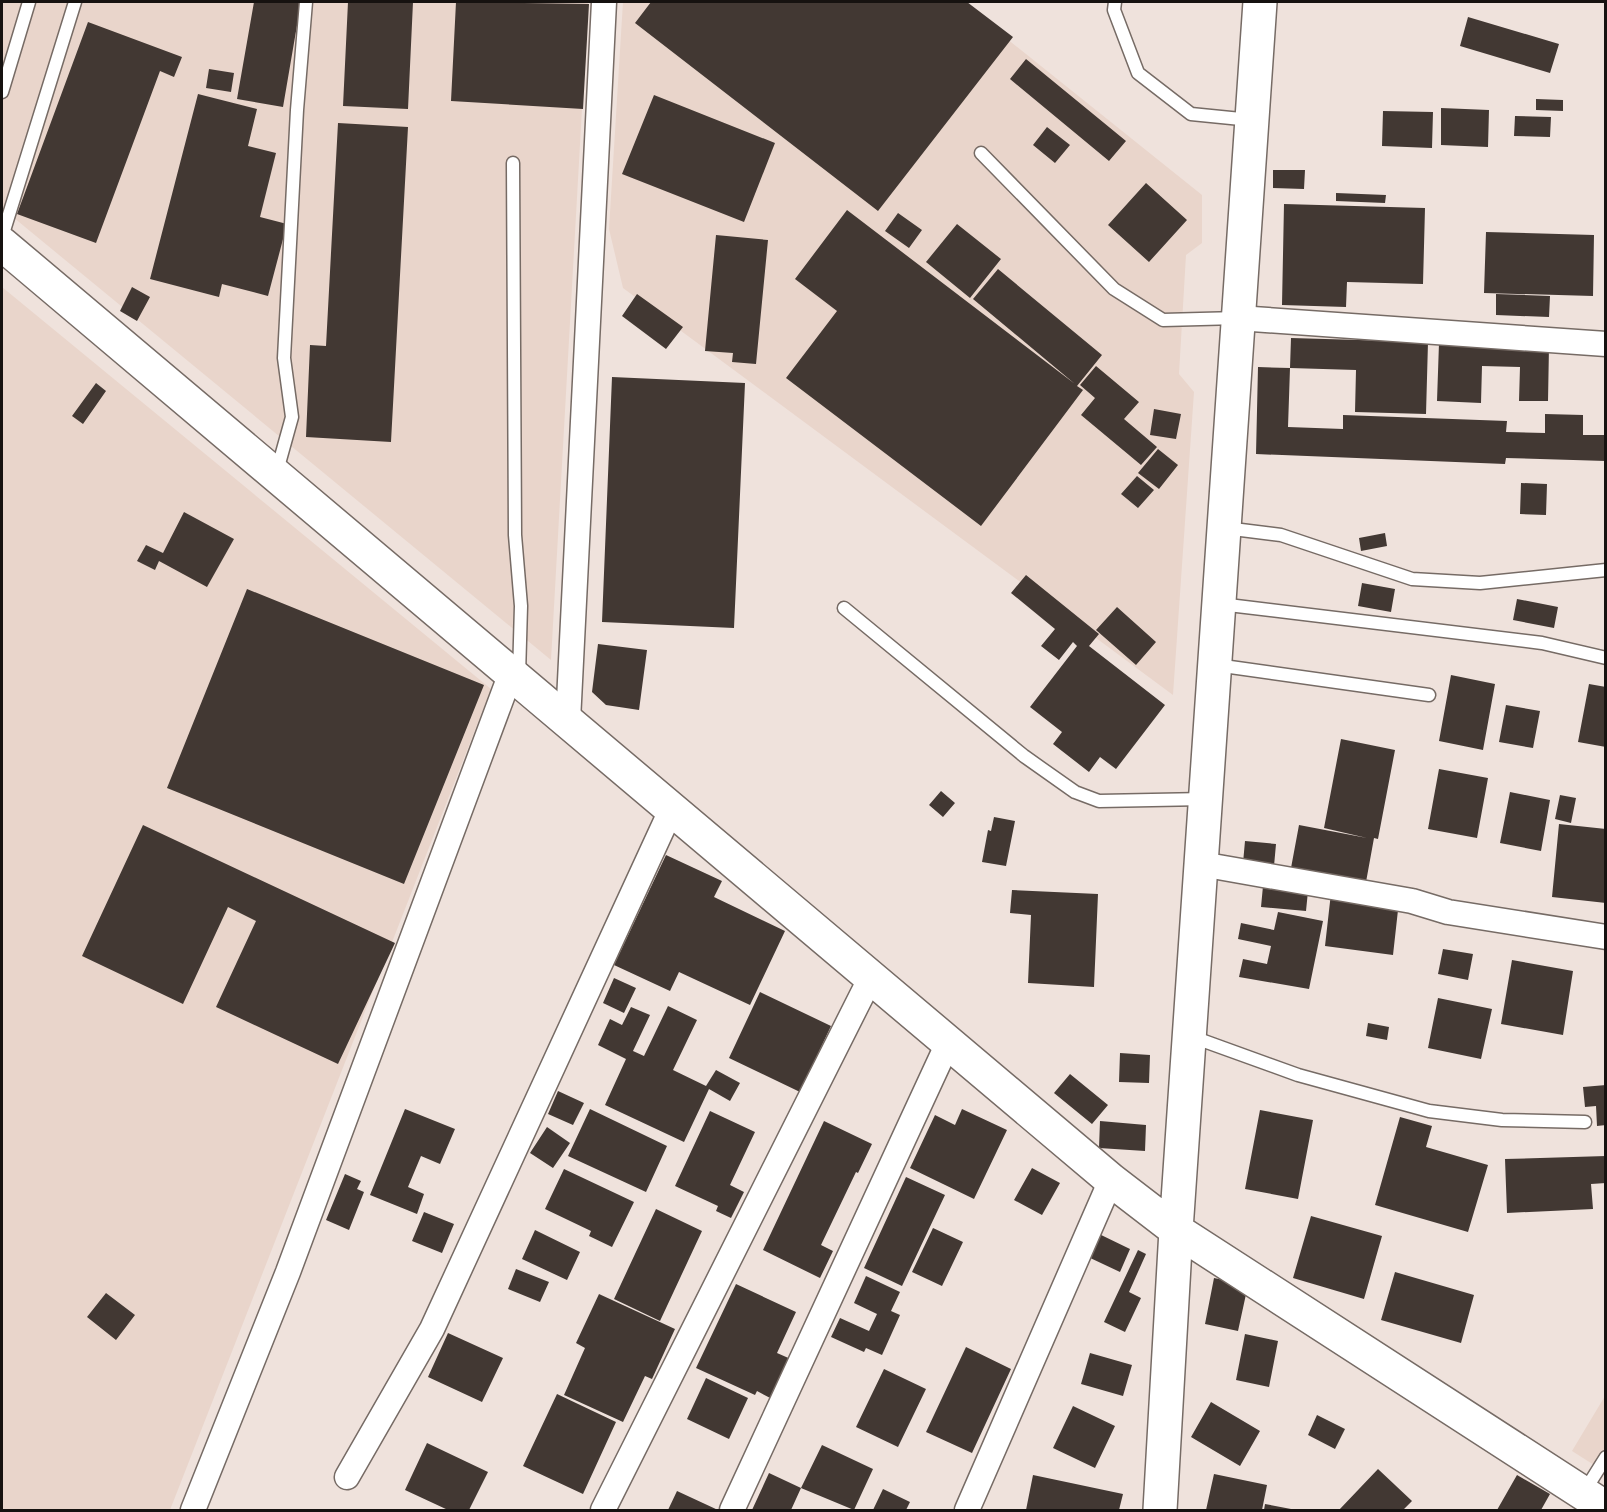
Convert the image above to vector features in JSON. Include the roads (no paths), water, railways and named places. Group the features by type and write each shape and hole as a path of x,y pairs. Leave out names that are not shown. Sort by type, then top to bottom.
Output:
{"street":[{"path":"568,721 604,2"},
{"path":"1160,1510 1176,1230 1260,2"},
{"path":"2,244 1111,1180 1176,1230 1594,1501"},
{"path":"1238,318 1605,344"},
{"path":"193,1510 288,1272 515,677"},
{"path":"347,1477 432,1329 672,808"},
{"path":"1201,864 1412,901 1448,912 1605,937"},
{"path":"603,1510 871,977"},
{"path":"732,1510 948,1043"},
{"path":"967,1510 1111,1180"}],"lane":[{"path":"2,92 29,2"},
{"path":"2,237 75,2"},
{"path":"276,474 292,417 284,358 297,110 306,2"},
{"path":"1115,2 1114,10 1138,73 1191,114 1252,120"},
{"path":"981,153 1114,289 1163,320 1238,318"},
{"path":"513,163 515,535 521,606 515,677"},
{"path":"1224,528 1281,535 1412,579 1480,583 1605,570"},
{"path":"1219,604 1542,643 1605,658"},
{"path":"843,608 1024,756 1075,792 1099,801 1205,799"},
{"path":"1215,665 1429,695"},
{"path":"1189,1035 1298,1075 1429,1111 1502,1120 1585,1122"},
{"path":"1594,1501 1605,1457"}]}
